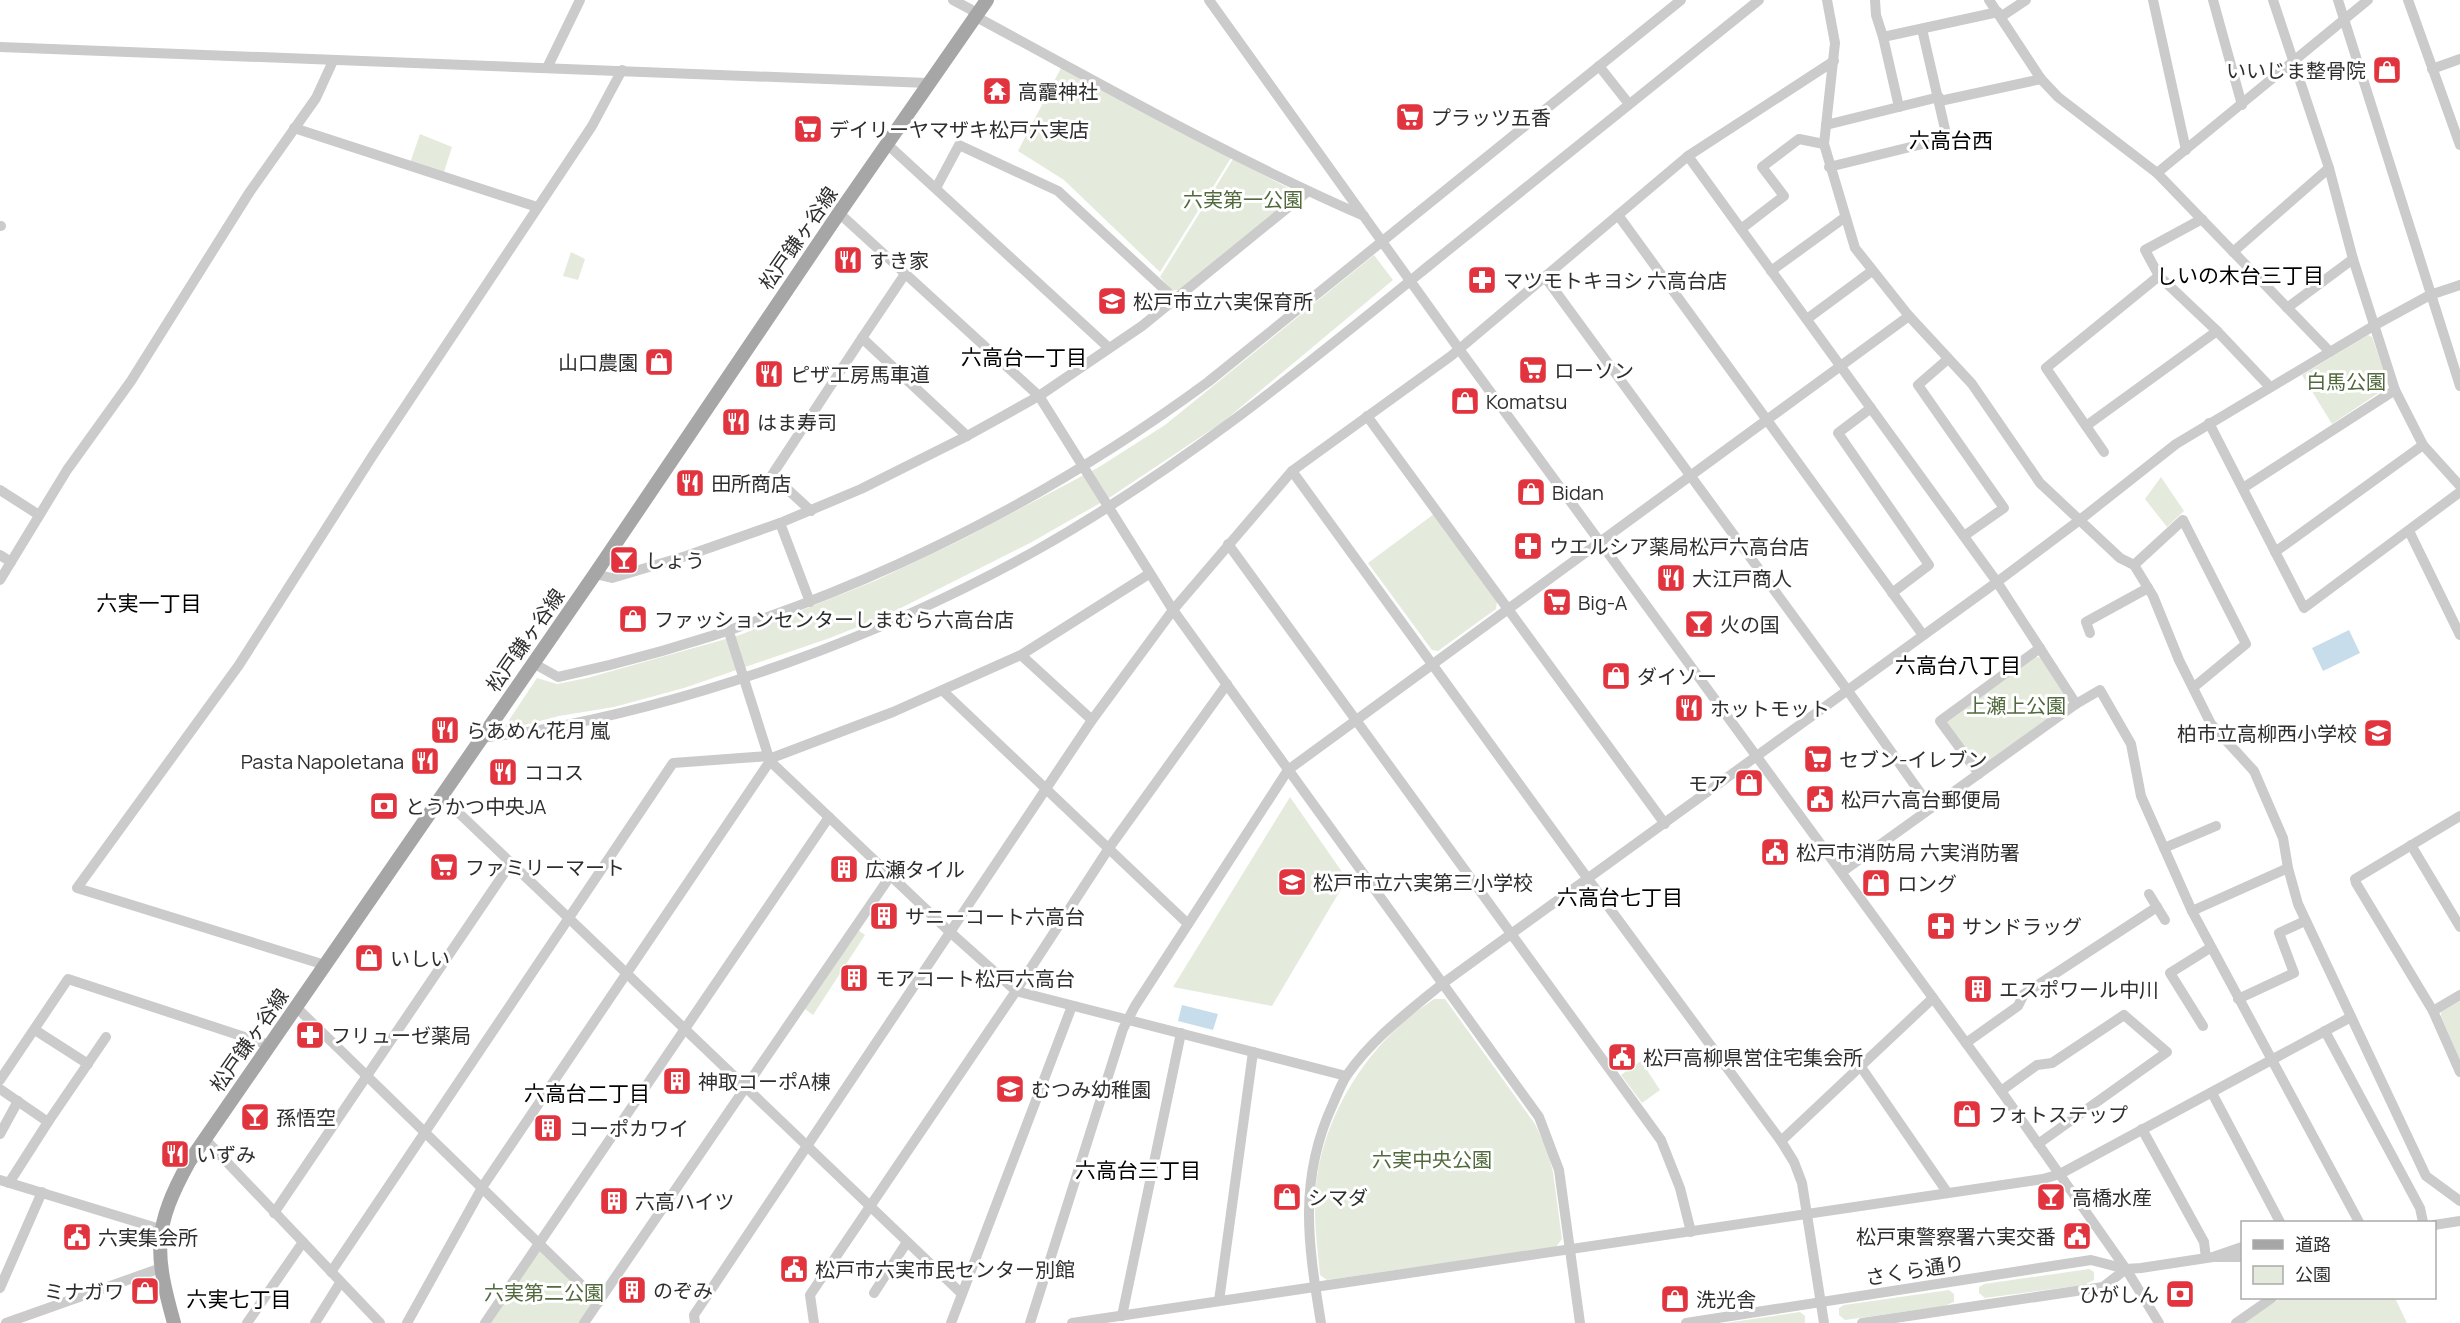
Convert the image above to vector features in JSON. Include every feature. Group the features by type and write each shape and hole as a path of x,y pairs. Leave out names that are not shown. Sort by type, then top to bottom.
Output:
{"main road":[{"name":"松戸鎌ヶ谷線","path":"174,1323 161,1268 160,1229 179,1180 204,1138 595,574 838,213 987,0"}],"street":[{"path":"547,68 580,0"},
{"path":"953,0 970,9 975,15 1090,79 1307,192 1365,217"},
{"path":"1209,0 1459,349 2001,1091 2126,1269 2158,1323"},
{"path":"533,663 558,677 729,632 863,580 992,519 1082,467 1148,425 1208,382 1682,0"},
{"path":"482,738 532,732 596,718 657,703 743,677 834,644 946,596 1033,551 1107,508 1224,429 1759,0"},
{"path":"1827,0 1835,43 1824,144 1829,168 1855,248 1909,316 1972,384 2040,483 2120,558 2134,565 2162,615 2179,660 2211,724 2254,771 2283,838 2288,868 2305,921 2426,1176 2460,1201"},
{"path":"1875,0 1876,15 1899,107"},
{"path":"1989,0 2041,79 2058,97 2157,173 2330,352"},
{"path":"1883,37 2000,14 2026,0"},
{"path":"2153,0 2186,150"},
{"path":"2213,0 2242,105"},
{"path":"2272,0 2329,168 2353,259 2395,390 2423,445 2460,486"},
{"path":"2338,0 2460,386"},
{"path":"2157,173 2368,0"},
{"path":"2408,0 2460,145"},
{"path":"1829,168 1947,138 1922,29"},
{"path":"0,47 928,83"},
{"path":"2432,69 2460,59"},
{"path":"0,580 74,460 131,381 236,212 316,98 333,61"},
{"path":"695,1323 694,1315 1092,720 1173,610 1292,471 1459,349 1688,156 1834,61"},
{"path":"1599,66 1629,104"},
{"path":"325,965 77,888 239,665 373,455 592,126 622,70"},
{"path":"1826,125 1899,107 2041,79"},
{"path":"294,128 537,207"},
{"path":"1741,229 1784,196 1762,167 1799,139 1824,144"},
{"path":"887,144 1109,348"},
{"path":"936,188 959,145 1058,191 1176,300"},
{"path":"1688,156 1997,582 2076,704"},
{"path":"2233,252 2329,168"},
{"path":"595,574 612,578 780,524 861,489 967,436 1039,396 1176,300 1307,192"},
{"path":"838,213 1039,396 1107,508 1173,610 1539,1118 1559,1170 1580,1323"},
{"path":"1618,215 1923,636"},
{"path":"1771,271 1844,218"},
{"path":"2202,219 2145,250 2159,276 2217,331 2270,387"},
{"path":"2287,308 2353,259"},
{"path":"1807,319 1872,271"},
{"path":"811,511 772,475 905,274"},
{"path":"2104,452 2046,368 2159,276"},
{"path":"1545,277 1931,808"},
{"path":"1321,1323 1307,1208 1312,1166 1322,1128 1346,1076 1386,1030 1442,984 1997,582 2176,444 2375,325 2430,295 2460,285"},
{"path":"1030,1323 1128,1020 1288,770 1909,316"},
{"path":"2086,426 2217,331"},
{"path":"862,338 967,436"},
{"path":"1948,359 1918,384 2004,508 1964,536"},
{"path":"2243,488 2395,390"},
{"path":"1871,408 1838,433 1929,565 1892,593"},
{"path":"1367,416 1665,824"},
{"path":"2209,423 2304,608 2460,492"},
{"path":"2275,552 2423,445"},
{"path":"1292,471 1781,1141 1794,1162 1802,1183 1824,1323"},
{"path":"0,490 39,515"},
{"path":"2134,565 2183,520 2246,644 2194,687"},
{"path":"780,524 810,602"},
{"path":"2409,531 2460,635"},
{"path":"1228,544 1357,718 1661,1140 1680,1188 1691,1232"},
{"path":"0,555 11,562"},
{"path":"331,1272 673,763 770,759 943,691 1020,655 1149,574"},
{"path":"2090,633 2086,622 2148,588"},
{"path":"729,632 770,759 950,932 1016,991 1346,1076"},
{"path":"1979,774 1940,721 2040,648"},
{"path":"1020,655 1092,720"},
{"path":"814,1323 810,1295 1016,991 1109,848 1227,684"},
{"path":"1842,872 2076,704 2100,690 2131,744 2141,796 2210,948 2358,1221"},
{"path":"943,691 1188,924"},
{"path":"407,1323 483,1186 770,759"},
{"path":"441,796 962,1294"},
{"path":"2460,816 2355,879 2433,1011 2460,1072"},
{"path":"485,1323 686,1031 829,817"},
{"path":"2164,848 2216,826"},
{"path":"2411,845 2460,927"},
{"path":"274,1213 510,863"},
{"path":"2192,911 2288,868"},
{"path":"584,1323 891,875"},
{"path":"2149,894 2165,920"},
{"path":"1966,1043 2018,1006 2024,994 2157,907"},
{"path":"2238,999 2294,973 2279,933 2305,921"},
{"path":"2203,1026 2170,973 2210,948"},
{"path":"0,1080 68,979 269,1045"},
{"path":"2433,1011 2460,995"},
{"path":"1781,1141 1933,998"},
{"path":"951,1323 1072,1006"},
{"path":"296,1007 483,1186 599,1302"},
{"path":"2001,1091 2037,1065 2052,1063 2124,1016 2167,1052 2038,1144"},
{"path":"1072,1323 1691,1232 1808,1212 2043,1179 2060,1174 2351,1017"},
{"path":"35,1030 88,1064"},
{"path":"2325,1031 2420,1208 2423,1221"},
{"path":"1122,1316 1181,1033"},
{"path":"106,1036 5,1181 160,1229"},
{"path":"1220,1301 1253,1052"},
{"path":"1861,1067 1947,1192"},
{"path":"0,1089 48,1122"},
{"path":"2212,1093 2279,1221"},
{"path":"0,1134 18,1101"},
{"path":"2142,1129 2204,1242 2209,1258"},
{"path":"204,1138 380,1323"},
{"path":"0,1288 42,1192"},
{"path":"2436,1225 2460,1221"},
{"path":"247,1323 303,1242"},
{"path":"874,1293 907,1242"},
{"path":"2209,1258 2241,1247"},
{"path":"1862,1323 2103,1287 2126,1269 2209,1258 2241,1257"},
{"name":"さくら通り","path":"1686,1323 2091,1260 2126,1269"},
{"path":"0,1316 4,1323 161,1268"},
{"path":"315,1323 340,1283"},
{"path":"2236,1323 2270,1299"}],"green space":[{"path":"1062,66 1231,158 1160,272 1064,180 1018,151"},
{"path":"420,134 452,147 443,175 410,163"},
{"name":"六実第一公園","path":"1233,159 1292,190 1291,201 1181,290 1172,290 1160,277"},
{"path":"571,252 585,259 578,280 563,276"},
{"path":"1374,255 1393,280 1223,422 1109,498 1030,543 887,615 830,638 684,688 614,707 559,716 509,729 505,726 537,678 557,684 587,678 740,635 877,580 961,540 1099,467 1165,425"},
{"name":"白馬公園","path":"2368,335 2372,337 2388,382 2386,388 2332,424 2302,375"},
{"path":"2161,477 2184,511 2167,527 2145,499"},
{"path":"1434,514 1497,601 1496,609 1438,651 1432,650 1368,563"},
{"name":"上瀬上公園","path":"2033,656 2041,658 2066,698 2065,706 1983,765 1977,765 1946,725 1948,718"},
{"path":"1290,797 1347,879 1272,1006 1173,987"},
{"path":"858,930 865,935 813,1015 805,1009"},
{"name":"六実中央公園","path":"1434,999 1445,999 1535,1124 1548,1152 1553,1172 1562,1239 1556,1247 1327,1280 1320,1275 1315,1211 1316,1185 1327,1135 1337,1110 1364,1065 1402,1023"},
{"path":"2460,1001 2460,1060 2441,1012"},
{"path":"1641,1061 1660,1090 1642,1103 1621,1075"},
{"name":"六実第二公園","path":"540,1243 599,1302 584,1323 485,1323"},
{"path":"2089,1269 2094,1272 2094,1280 2084,1285 1985,1298 1979,1293 1979,1287 1984,1284"},
{"path":"1949,1290 1954,1294 1954,1302 1944,1306 1845,1320 1839,1315 1839,1308 1844,1305"},
{"path":"2280,1299 2395,1299 2407,1323 2244,1323"},
{"path":"1800,1312 1805,1316 1805,1323 1726,1323"}],"water":[{"path":"2349,630 2360,653 2323,671 2312,648"},
{"path":"1182,1005 1218,1014 1213,1030 1178,1021"}],"place":[{"name":"いいじま整骨院","path":"2387,70"},
{"name":"高靇神社","path":"997,91"},
{"name":"プラッツ五香","path":"1410,117"},
{"name":"デイリーヤマザキ松戸六実店","path":"808,129"},
{"name":"すき家","path":"848,260"},
{"name":"マツモトキヨシ 六高台店","path":"1482,280"},
{"name":"松戸市立六実保育所","path":"1112,301"},
{"name":"山口農園","path":"659,362"},
{"name":"ローソン","path":"1533,370"},
{"name":"ピザ工房馬車道","path":"769,374"},
{"name":"Komatsu","path":"1465,401"},
{"name":"はま寿司","path":"736,422"},
{"name":"田所商店","path":"690,483"},
{"name":"Bidan","path":"1531,492"},
{"name":"ウエルシア薬局松戸六高台店","path":"1528,546"},
{"name":"しょう","path":"624,560"},
{"name":"大江戸商人","path":"1671,578"},
{"name":"Big-A","path":"1557,602"},
{"name":"ファッションセンターしまむら六高台店","path":"633,619"},
{"name":"火の国","path":"1699,624"},
{"name":"ダイソー","path":"1616,676"},
{"name":"ホットモット","path":"1689,708"},
{"name":"らあめん花月 嵐","path":"445,730"},
{"name":"柏市立高柳西小学校","path":"2378,733"},
{"name":"セブン-イレブン","path":"1818,759"},
{"name":"Pasta Napoletana","path":"425,761"},
{"name":"ココス","path":"503,772"},
{"name":"モア","path":"1749,783"},
{"name":"松戸六高台郵便局","path":"1820,799"},
{"name":"とうかつ中央JA","path":"384,806"},
{"name":"松戸市消防局 六実消防署","path":"1775,852"},
{"name":"ファミリーマート","path":"444,867"},
{"name":"広瀬タイル","path":"844,869"},
{"name":"松戸市立六実第三小学校","path":"1292,882"},
{"name":"ロング","path":"1876,883"},
{"name":"サニーコート六高台","path":"884,916"},
{"name":"サンドラッグ","path":"1941,926"},
{"name":"いしい","path":"369,958"},
{"name":"モアコート松戸六高台","path":"854,978"},
{"name":"エスポワール中川","path":"1978,989"},
{"name":"フリューゼ薬局","path":"310,1035"},
{"name":"松戸高柳県営住宅集会所","path":"1622,1057"},
{"name":"神取コーポA棟","path":"677,1081"},
{"name":"むつみ幼稚園","path":"1010,1089"},
{"name":"フォトステップ","path":"1967,1114"},
{"name":"孫悟空","path":"255,1117"},
{"name":"コーポカワイ","path":"548,1128"},
{"name":"いずみ","path":"175,1154"},
{"name":"シマダ","path":"1287,1197"},
{"name":"高橋水産","path":"2051,1197"},
{"name":"六高ハイツ","path":"614,1201"},
{"name":"松戸東警察署六実交番","path":"2077,1236"},
{"name":"六実集会所","path":"77,1237"},
{"name":"松戸市六実市民センター別館","path":"794,1269"},
{"name":"のぞみ","path":"632,1290"},
{"name":"ミナガワ","path":"145,1291"},
{"name":"ひがしん","path":"2180,1294"},
{"name":"洗光舎","path":"1675,1299"}],"district":[{"name":"六高台西","path":"1951,140"},
{"name":"しいの木台三丁目","path":"2240,275"},
{"name":"六高台一丁目","path":"1024,357"},
{"name":"六実一丁目","path":"149,603"},
{"name":"六高台八丁目","path":"1958,665"},
{"name":"六高台七丁目","path":"1620,897"},
{"name":"六高台二丁目","path":"587,1093"},
{"name":"六高台三丁目","path":"1138,1170"},
{"name":"六実七丁目","path":"239,1299"}]}
